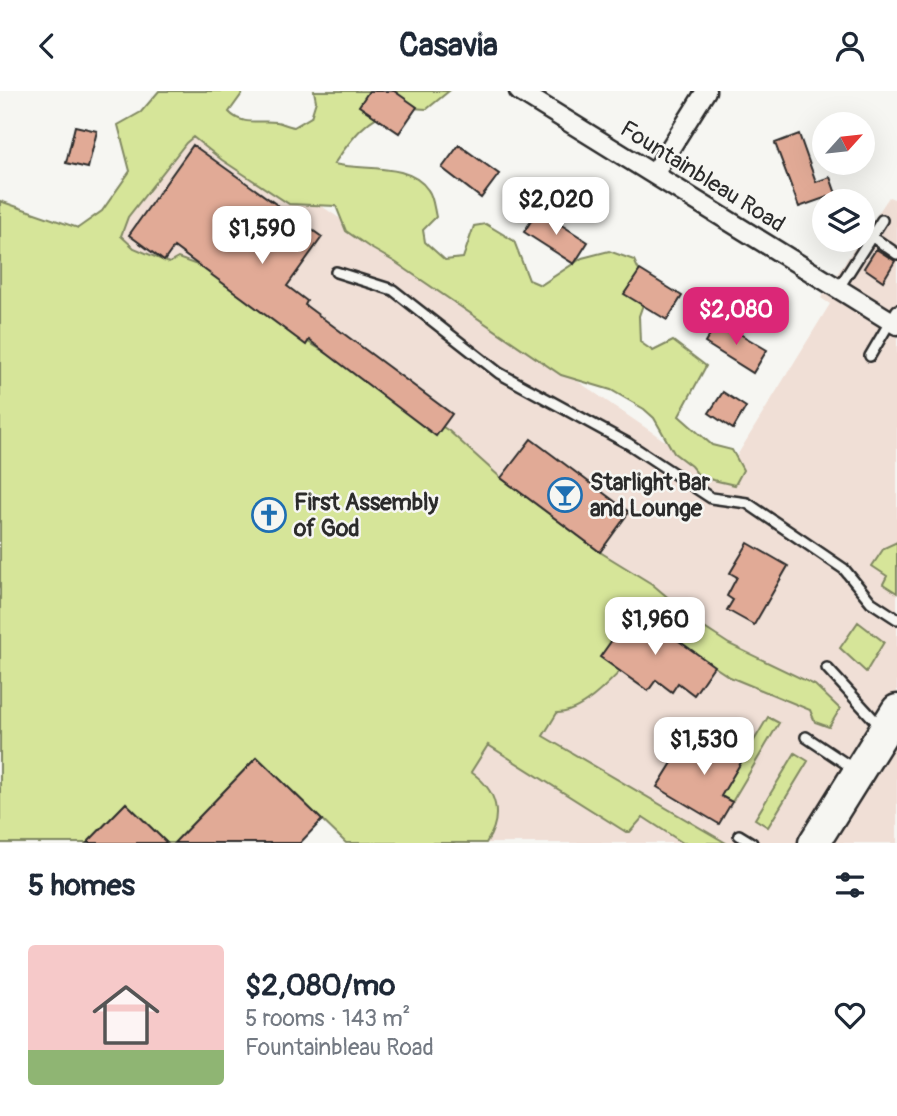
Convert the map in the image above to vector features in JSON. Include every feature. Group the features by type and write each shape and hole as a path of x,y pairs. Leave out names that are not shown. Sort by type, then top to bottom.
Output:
{"highway":[{"path":"814,843 891,720"}],"street":[{"name":"Fountainbleau Road","path":"519,91 838,289 895,319"},
{"path":"654,174 706,91"}],"lane":[{"path":"875,231 882,220"},
{"path":"875,238 897,254"},
{"path":"838,289 862,252"},
{"path":"336,272 393,290 499,373 629,444 711,498 747,503 844,569 871,602 897,619"},
{"path":"870,356 895,319"},
{"path":"827,668 891,720"},
{"path":"806,737 858,772"},
{"path":"739,835 752,843"}],"shaded area":[{"path":"174,105 722,480 830,304 821,298 852,252 875,252 875,218 889,197 897,200 897,843 412,843 90,236"}],"green space":[{"name":"First Assembly of God","path":"159,91 244,91 229,112 234,116 245,121 277,122 294,127 311,117 316,101 314,91 449,91 427,109 399,108 378,116 361,129 334,164 398,171 420,181 431,196 436,217 423,230 425,242 445,260 463,258 474,226 486,224 514,241 529,280 541,285 582,258 609,251 634,260 648,290 639,316 640,342 653,351 673,341 706,366 679,416 712,445 732,450 743,470 735,485 700,477 674,453 654,418 644,409 611,390 561,375 346,231 336,206 289,204 222,160 193,137 128,217 121,236 134,248 169,263 178,258 200,266 308,342 449,431 501,478 600,552 652,584 703,627 729,644 815,685 840,709 829,727 815,722 810,710 730,677 713,666 633,658 588,700 578,707 557,713 543,736 726,843 683,843 643,817 630,832 626,832 488,745 471,772 487,787 495,804 495,823 486,843 346,843 257,757 174,843 167,843 126,803 87,843 0,843 0,201 78,228 102,211 130,171 118,125 141,112"},
{"path":"897,542 897,593 883,584 887,576 872,566 884,548"},
{"path":"858,622 884,642 866,672 840,648"},
{"path":"768,717 779,723 732,802 721,796"},
{"path":"795,753 808,761 768,827 755,819"}],"building":[{"path":"369,91 394,91 417,107 399,133 359,106"},
{"path":"75,126 97,131 88,168 66,163"},
{"path":"799,134 816,182 830,177 834,189 812,189 812,202 799,207 775,143"},
{"path":"193,145 322,237 287,286 307,301 305,305 452,414 436,436 309,340 306,345 174,247 164,261 129,235"},
{"path":"459,145 499,174 481,198 442,168"},
{"path":"538,210 588,242 574,264 524,232"},
{"path":"875,251 895,261 883,281 864,268"},
{"path":"640,270 682,296 667,320 624,294"},
{"path":"718,321 767,350 753,373 705,343"},
{"path":"723,392 746,407 733,429 709,413"},
{"name":"Starlight Bar and Lounge","path":"531,439 629,512 600,552 501,478"},
{"path":"748,543 788,566 754,625 727,610 733,600 727,596 737,577 730,573"},
{"path":"634,609 714,666 694,695 678,683 672,692 656,680 648,691 600,657"},
{"path":"709,731 746,754 721,796 732,802 719,824 657,787 680,750 693,758"},
{"path":"257,757 322,820 300,843 174,843"},
{"path":"126,803 167,843 87,843"}],"place":[{"name":"Starlight Bar and Lounge","path":"565,495"},
{"name":"First Assembly of God","path":"269,515"}]}
